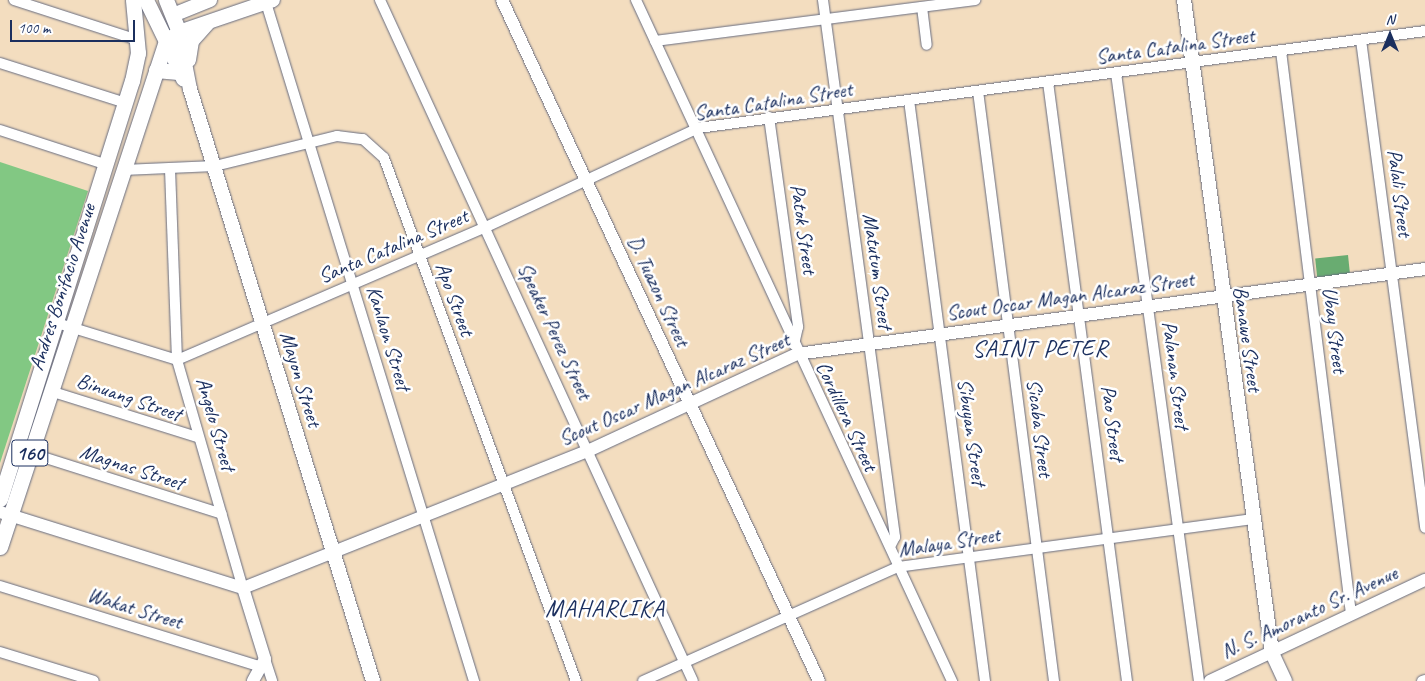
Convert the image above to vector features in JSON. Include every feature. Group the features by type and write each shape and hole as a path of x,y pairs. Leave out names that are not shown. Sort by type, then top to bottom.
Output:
{"main road":[{"name":"Andres Bonifacio Avenue","path":"0,546 5,513 30,453 50,390 63,325 126,103 138,40 133,0"},
{"path":"146,0 166,41 179,32 213,17 270,3"},
{"path":"166,0 179,32"},
{"path":"138,40 157,22 210,0"},
{"name":"Banawe Street","path":"1184,0 1252,519 1272,653 1285,681"},
{"path":"156,70 183,71 192,41 213,17"},
{"name":"Mayon Street","path":"179,32 183,71"},
{"name":"Andres Bonifacio Avenue","path":"0,499 63,325 123,170 166,41"},
{"name":"Mayon Street","path":"166,41 183,71 215,166 373,681"}],"street":[{"path":"14,0 138,40"},
{"name":"Speaker Perez Street","path":"380,0 590,450 692,681"},
{"name":"D. Tuazon Street","path":"502,0 819,681"},
{"name":"Cordillera Street","path":"636,0 698,128 796,350 884,541 891,545 898,567 952,681"},
{"name":"Matutum Street","path":"823,0 895,537 891,545"},
{"path":"655,41 975,0"},
{"name":"Kanlaon Street","path":"270,3 308,140 474,681"},
{"path":"922,7 927,45"},
{"name":"Santa Catalina Street","path":"178,360 486,227 698,128 769,117 1048,82 1425,31"},
{"name":"Palali Street","path":"1361,40 1425,528"},
{"name":"Ubay Street","path":"1281,51 1351,614"},
{"path":"0,63 126,103"},
{"name":"Palanan Street","path":"1116,73 1176,529 1199,681"},
{"name":"Pao Street","path":"1048,82 1127,681"},
{"name":"Sicaba Street","path":"978,91 1054,681"},
{"name":"Sibuyan Street","path":"909,100 985,681"},
{"name":"Patok Street","path":"769,117 798,327 796,350"},
{"path":"0,130 107,165"},
{"name":"Apo Street","path":"123,170 215,166 308,140 349,136 363,139 384,158 576,681"},
{"name":"Angelo Street","path":"170,169 178,360 197,437 222,514 262,663 272,681"},
{"name":"Scout Oscar Magan Alcaraz Street","path":"243,588 335,554 590,450 690,404 796,350 869,344 939,333 1080,316 1148,305 1425,269"},
{"path":"63,325 178,360"},
{"name":"Binuang Street","path":"50,390 197,437"},
{"name":"Magnas Street","path":"30,453 222,514"},
{"path":"5,513 243,588"},
{"name":"Malaya Street","path":"643,681 685,663 788,613 898,567 1252,519"},
{"name":"N. S. Amoranto Sr. Avenue","path":"1210,681 1425,580"},
{"name":"Wakat Street","path":"0,586 262,663"},
{"path":"0,652 94,681"},
{"path":"253,681 262,663"}],"green space":[{"path":"0,162 88,191 0,463"},
{"path":"1348,255 1350,274 1317,277 1315,258"}],"district":[{"name":"SAINT PETER","path":"1040,349"},
{"name":"MAHARLIKA","path":"605,609"}]}
